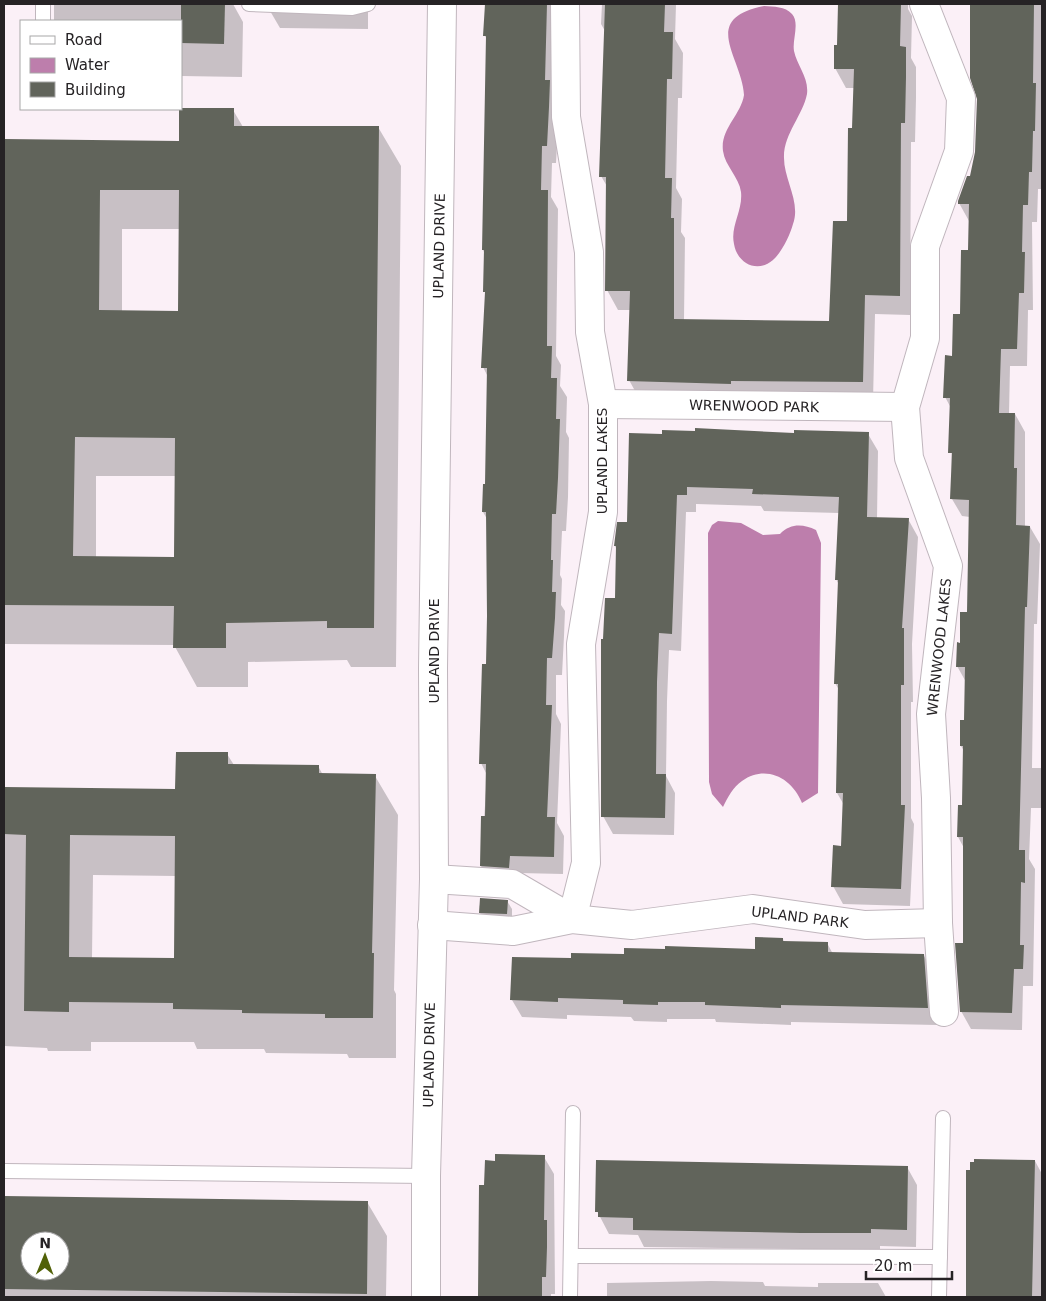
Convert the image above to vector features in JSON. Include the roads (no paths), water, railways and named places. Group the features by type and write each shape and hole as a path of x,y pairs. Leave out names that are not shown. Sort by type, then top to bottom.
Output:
{"street":[{"name":"UPLAND DRIVE","path":"426,1297 426,1176 434,879 433,668 442,4"},
{"name":"UPLAND LAKES","path":"565,4 566,117 589,252 590,332 603,404 604,512 581,644 586,864 572,919"},
{"name":"WRENWOOD LAKES","path":"924,4 961,98 958,152 925,246 926,338 905,407 909,458 948,566 931,714 936,798 938,923 944,1012"},
{"name":"WRENWOOD PARK","path":"603,404 905,407"},
{"name":"UPLAND PARK","path":"434,879 512,884 572,919"},
{"name":"UPLAND PARK","path":"432,925 513,931 572,919 632,925 753,909 865,925 938,923"}],"lane":[{"path":"43,4 43,20"},
{"path":"250,4 352,8 368,4"},
{"path":"570,1297 573,1113"},
{"path":"939,1297 942,1118"},
{"path":"5,1171 426,1176"},
{"path":"571,1256 940,1257"}],"water":[{"path":"764,6 779,7 789,11 794,18 796,27 794,51 805,77 807,94 802,110 787,141 784,158 794,199 795,216 793,224 785,243 776,257 767,264 754,266 743,261 736,251 734,244 733,237 741,192 738,181 726,162 723,143 744,95 742,81 729,41 729,30 733,20 744,12"},
{"path":"718,521 741,523 763,535 780,534 793,526 806,527 816,530 821,543 818,793 802,803 792,787 777,776 769,774 751,776 739,783 733,789 723,807 712,794 709,782 708,533 712,525"}]}
